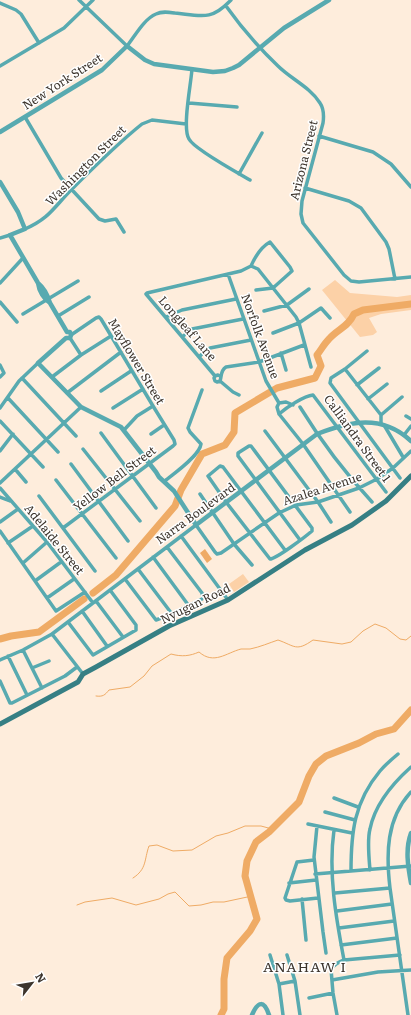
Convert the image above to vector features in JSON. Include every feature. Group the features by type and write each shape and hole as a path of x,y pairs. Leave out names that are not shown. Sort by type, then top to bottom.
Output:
{"main road":[{"name":"Nyugan Road","path":"0,724 78,682 83,674 169,626 228,600 305,550 352,525 386,501 411,476"}],"street":[{"path":"79,0 87,6 127,46 146,60 154,64 213,72 225,71 239,65 284,28 329,0"},
{"path":"0,66 64,28 93,0"},
{"name":"New York Street","path":"0,132 102,70 127,46 146,22 156,14 166,12 205,17 215,13 232,0"},
{"path":"0,3 16,10 21,14 39,43"},
{"name":"Arizona Street","path":"226,6 237,22 279,68 316,97 324,112 323,124 302,201 301,214 304,223 344,275 351,280 358,282 411,277"},
{"path":"192,69 186,124 187,134 192,143 250,180"},
{"path":"189,103 237,107"},
{"path":"25,117 61,178 71,190 99,219 102,221 116,219 124,232"},
{"name":"Washington Street","path":"0,238 37,224 49,215 71,190 142,124 152,120 186,124"},
{"path":"239,174 262,133"},
{"path":"319,136 373,152 391,164 411,187"},
{"path":"0,182 18,212 25,229"},
{"path":"305,188 349,201 361,208 386,242 389,249 395,279"},
{"path":"10,235 81,355"},
{"path":"228,274 241,271 250,266 256,255 270,242 292,271 273,288 256,290"},
{"path":"0,283 23,258"},
{"path":"250,266 258,269 300,324 304,345 311,367"},
{"name":"Longleaf Lane","path":"215,376 200,356 146,294 228,274"},
{"name":"Norfolk Avenue","path":"228,274 259,362 270,388 278,402"},
{"path":"23,314 48,301 78,281"},
{"path":"264,311 287,305 309,289"},
{"path":"58,316 89,297"},
{"path":"166,317 182,310 236,299"},
{"path":"0,302 17,322"},
{"path":"274,333 300,324 321,308 330,318"},
{"name":"Mayflower Street","path":"69,336 99,317 175,444"},
{"path":"182,336 192,329 243,319"},
{"path":"0,408 22,378 69,336"},
{"path":"52,377 81,355 111,336"},
{"path":"200,356 210,348 251,340"},
{"path":"220,381 220,376 223,369 226,367 259,362 304,345"},
{"path":"366,351 332,378 330,383 400,478"},
{"path":"66,392 121,352"},
{"path":"281,353 286,370"},
{"path":"38,363 81,407 121,427 159,477 173,490"},
{"path":"0,365 4,372 0,377"},
{"path":"357,385 379,368"},
{"path":"345,369 380,415 382,425 403,457"},
{"path":"101,390 131,371"},
{"path":"220,376 215,376 215,381 220,381 239,395"},
{"path":"22,378 76,436"},
{"path":"368,399 387,384"},
{"path":"114,408 143,389"},
{"path":"166,480 201,448 201,444 188,428 202,390"},
{"name":"Calliandra Street 1","path":"292,405 309,395 313,395 386,492"},
{"path":"380,415 402,397"},
{"path":"8,398 58,452"},
{"path":"279,414 292,405 286,402 278,402 277,407 279,414 303,444 350,512"},
{"path":"124,430 137,416 153,406"},
{"path":"0,483 81,407"},
{"path":"300,407 317,434 359,488 372,502"},
{"path":"406,416 411,419"},
{"path":"0,421 43,467"},
{"name":"Narra Boulevard","path":"0,660 24,650 52,634 226,502 270,471 317,434 337,426 359,422 382,425 404,435 411,441"},
{"path":"151,434 164,425"},
{"path":"404,435 411,426"},
{"path":"265,431 318,502 331,522"},
{"path":"101,433 156,508"},
{"path":"0,451 13,434"},
{"name":"Yellow Bell Street","path":"63,528 175,444"},
{"path":"284,550 242,491 222,466 208,476 270,559 273,559 300,540 312,530 296,505 250,445 237,454 300,540"},
{"path":"83,449 140,521"},
{"name":"Azalea Avenue","path":"196,525 217,554 234,544 264,522 296,505 318,502 359,488 377,479 411,451"},
{"path":"71,464 128,541"},
{"path":"15,469 26,482"},
{"path":"156,472 166,480 196,525"},
{"path":"56,480 116,558"},
{"name":"Adelaide Street","path":"0,488 47,542 74,579 123,637"},
{"path":"200,494 234,544 252,565"},
{"path":"39,496 95,571"},
{"path":"0,497 11,501"},
{"path":"0,522 18,509"},
{"path":"8,543 33,526"},
{"path":"0,531 56,611 85,592"},
{"path":"181,536 228,600"},
{"path":"23,563 47,542"},
{"path":"125,579 156,620 202,599 202,594 167,547"},
{"path":"153,557 189,606"},
{"path":"35,581 62,562"},
{"path":"138,569 172,614"},
{"path":"47,598 74,579"},
{"path":"68,622 93,654 136,630 137,627 110,590"},
{"path":"82,612 107,646"},
{"path":"52,634 83,674"},
{"path":"24,650 42,688"},
{"path":"8,656 27,695"},
{"path":"32,668 49,661"},
{"path":"0,681 10,703 65,676 77,667"},
{"path":"351,871 352,833 358,807 370,784 380,770 398,754"},
{"path":"370,870 369,830 375,813 383,798 395,782 411,767"},
{"path":"408,1015 390,888 388,849 390,829 399,807 411,792"},
{"path":"334,798 358,807"},
{"path":"325,812 355,820"},
{"path":"308,824 352,833"},
{"path":"317,826 314,860 326,952"},
{"path":"334,830 332,848 333,872 344,960"},
{"path":"411,833 408,850 411,883"},
{"path":"314,860 296,862 285,898 286,900 290,901 318,898"},
{"path":"315,874 409,867"},
{"path":"289,883 316,880"},
{"path":"335,894 390,888"},
{"path":"302,899 306,940"},
{"path":"337,911 392,904"},
{"path":"339,928 394,921"},
{"path":"341,945 397,938"},
{"path":"337,1015 331,969 338,962 344,960 400,954"},
{"path":"270,955 279,984 284,1015"},
{"path":"287,955 295,981 300,1015"},
{"path":"332,980 378,972 411,970"},
{"path":"279,984 295,981"},
{"path":"309,998 333,993"},
{"path":"252,1015 258,1005 264,1004 269,1015"}],"shaded area":[{"path":"335,280 350,293 397,297 411,295 411,310 381,314 369,318 377,332 373,335 360,337 322,290"},
{"path":"205,549 212,559 207,563 200,553"},
{"path":"243,574 249,582 234,592 229,584"}],"waterway":[{"path":"93,593 116,575 175,506 181,490 202,454 225,445 234,432 235,413 277,388 315,378 321,366 317,355 327,341 346,325 354,314 363,310 411,304"},
{"path":"0,639 39,632 84,599"},
{"path":"96,696 104,695 109,690 130,687 144,676 152,666 171,654 186,656 199,652 204,656 215,658 241,649 250,649 278,640 296,647 303,646 313,640 342,644 351,642 363,631 375,624 386,628 400,639 406,640 411,636"},
{"path":"221,1015 224,1009 224,979 227,958 250,931 257,919 245,876 247,861 256,842 269,832 299,802 309,776 316,764 326,756 359,743 376,734 394,729 411,710"},
{"path":"133,878 138,875 143,868 149,846 157,845 173,851 192,850 216,836 245,826 261,826 272,829"},
{"path":"77,905 85,902 112,898 136,905 159,899 175,892 189,906 213,902 224,902 252,896"}],"district":[{"name":"ANAHAW I","path":"305,966"}]}
